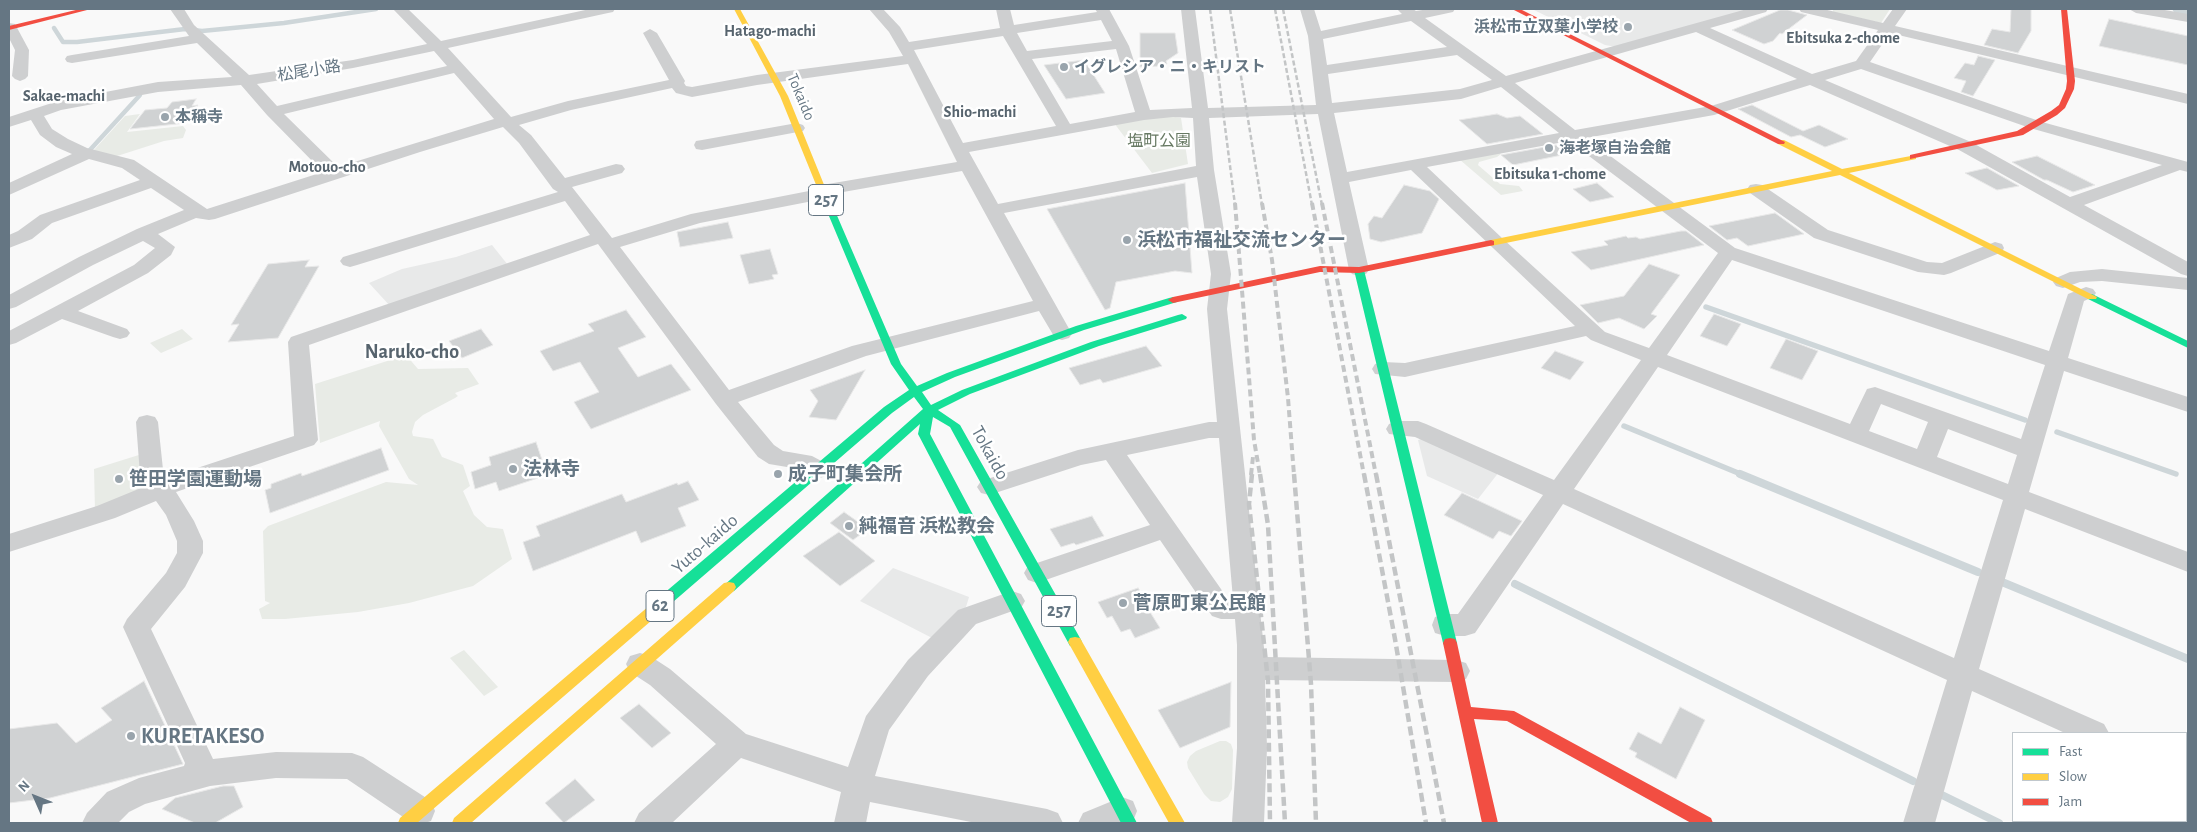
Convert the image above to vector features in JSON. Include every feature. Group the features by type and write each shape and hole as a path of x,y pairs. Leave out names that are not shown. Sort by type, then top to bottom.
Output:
{"main road":[{"path":"10,27 82,9"},
{"name":"Tokaido","path":"738,9 776,78 896,364 916,391"},
{"path":"1515,9 2188,345"},
{"path":"929,410 959,395 1095,344 1320,269 1359,270 2004,138 2036,125 2054,113 2067,98 2071,81 2064,9"},
{"path":"1342,280 1359,270"},
{"path":"1359,270 1467,713 1490,823"},
{"name":"Yuto-kaido","path":"413,817 888,410 916,391 951,375 1062,334 1135,310 1212,306"},
{"name":"257","path":"916,391 929,410 924,434 1126,817"},
{"name":"Tokaido","path":"929,410 954,425 1177,823"},
{"name":"62","path":"460,823 929,410"},
{"path":"1467,713 1508,715 1705,823"}],"street":[{"path":"177,9 189,28 245,80 273,112 335,174"},
{"path":"400,9 438,46 506,122 525,139 724,398 771,455 784,460 804,462 819,470"},
{"name":"松尾小路","path":"9,122 34,113 73,103 158,87 245,80 335,68 608,9"},
{"path":"876,9 895,30 1062,334"},
{"path":"1003,9 1008,31 1066,130"},
{"path":"1188,9 1201,113 1205,170 1221,274 1212,306 1229,430 1252,668 1252,748 1248,823"},
{"path":"1307,9 1315,36 1325,109 1359,270"},
{"path":"1315,36 1409,12 1448,9"},
{"path":"959,149 1144,115 1173,112 1201,113 1325,109 1461,94 1761,9"},
{"path":"1806,9 2188,99"},
{"path":"1340,178 1714,110 1861,64 1900,9"},
{"path":"2136,9 2188,18"},
{"path":"650,33 677,81 676,83 681,90 692,92 908,53 1103,12 1121,44 1144,115"},
{"path":"1409,12 1728,252 2188,405"},
{"path":"10,27 22,50 20,76"},
{"path":"1697,27 1812,80 1965,146 2188,270"},
{"path":"72,59 200,38"},
{"path":"1023,56 1121,44"},
{"path":"1320,71 1458,50"},
{"path":"1861,64 2036,125 2182,165"},
{"path":"273,112 458,68"},
{"path":"34,113 43,130 68,147 128,164 198,211 209,215 506,122 568,106 676,83"},
{"path":"702,145 797,128"},
{"path":"9,190 88,153"},
{"path":"9,543 106,512 156,491 306,440 298,342 605,241 696,218 968,165"},
{"path":"1415,165 1589,329 1604,339 2188,562"},
{"path":"2068,204 2182,165"},
{"path":"350,261 563,190 616,169"},
{"path":"993,210 1205,170"},
{"path":"9,242 25,235 46,220 153,181"},
{"path":"1756,189 1821,234 1925,268 1944,269 1995,248"},
{"path":"9,303 86,261 144,233 198,211"},
{"path":"9,339 140,269 164,251 166,247 144,233"},
{"path":"1445,625 1465,625 1728,252"},
{"path":"2063,282 2077,276 2102,275 2188,284"},
{"path":"1920,823 2075,298 2086,293"},
{"path":"724,398 859,351 1044,304"},
{"path":"60,311 120,333"},
{"path":"1383,369 1404,370 1589,329"},
{"path":"1856,435 1875,394 2030,451"},
{"path":"1924,461 1941,418"},
{"path":"147,422 156,491 176,510 190,541 190,553 176,580 137,627 200,763 198,776"},
{"path":"1398,429 1418,429 2092,732"},
{"path":"989,487 1078,458 1209,430 1229,430"},
{"path":"1112,451 1221,609 1247,609"},
{"path":"1037,573 1166,529"},
{"path":"850,823 858,784 876,725 918,668 967,617 1012,601"},
{"path":"640,664 660,677 736,744 876,790 1047,823"},
{"path":"1252,668 1456,671"},
{"path":"650,823 736,744"},
{"path":"98,823 110,810 128,796 198,776 233,769 276,765 352,766 413,817"},
{"path":"1094,823 1126,817"}],"shaded area":[{"name":"浜松市立双葉小学校","path":"1532,9 1752,9 1617,47 1605,45"},
{"path":"492,245 508,265 390,306 369,283 402,269 456,257"},
{"path":"1424,438 1499,472 1478,499 1427,476 1418,440"},
{"path":"893,568 969,597 966,607 936,640 860,601"}],"green space":[{"path":"1833,9 1890,9 1881,23 1833,12"},
{"path":"140,114 127,132 183,126 186,130 183,138 164,141 114,157 93,151 125,116"},
{"name":"塩町公園","path":"1171,116 1181,118 1188,164 1152,173 1114,123"},
{"path":"1497,151 1501,154 1479,162 1478,165 1500,184 1519,186 1523,191 1501,195 1459,159"},
{"path":"182,329 193,339 161,353 150,343"},
{"path":"406,355 418,369 468,368 479,384 455,393 458,396 423,415 415,422 412,432 413,436 433,439 442,457 463,465 470,486 463,491 474,515 487,527 503,529 512,559 473,586 409,603 358,612 285,619 262,619 259,609 270,603 265,601 263,531 268,526 386,482 418,485 409,479 379,426 380,421 320,443 315,384"},
{"name":"笹田学園運動場","path":"142,454 144,489 95,511 94,469"},
{"path":"464,650 498,687 484,696 450,658"},
{"path":"1220,741 1226,741 1231,744 1233,750 1232,789 1228,797 1220,802 1211,801 1204,794 1188,768 1187,762 1196,751"}],"building":[{"path":"2011,9 2031,9 2031,31 2018,53 1984,45 1992,29 2010,32"},
{"path":"1780,10 1807,15 1782,34 1780,33 1773,41 1764,44 1732,30"},
{"path":"2109,19 2188,36 2188,65 2099,46"},
{"path":"1140,33 1175,33 1178,53 1166,61 1167,64 1140,67"},
{"path":"1978,56 1995,60 1973,96 1961,92 1966,81 1954,78 1965,63 1974,65"},
{"path":"1084,60 1105,93 1066,99 1044,65"},
{"name":"本稱寺","path":"196,99 192,106 198,105 186,123 130,129 145,110 167,108 172,102"},
{"path":"1752,105 1803,131 1819,125 1848,139 1825,147 1800,135 1791,137 1738,109"},
{"path":"1497,114 1507,118 1520,116 1543,134 1487,144 1459,120"},
{"path":"1556,145 1567,154 1513,165 1501,155"},
{"path":"2037,156 2095,185 2073,192 2044,180 2012,162"},
{"path":"1987,168 2019,186 1997,190 1965,173"},
{"name":"浜松市福祉交流センター","path":"1185,183 1192,273 1175,271 1116,282 1110,308 1105,310 1047,209"},
{"path":"1597,183 1614,197 1590,202 1573,189"},
{"path":"1404,185 1430,191 1439,199 1422,233 1381,242 1370,239 1368,224 1374,216 1382,218"},
{"path":"1775,213 1804,234 1748,246 1737,238 1727,240 1709,226"},
{"path":"728,222 733,238 680,247 677,232"},
{"path":"1686,231 1704,245 1591,270 1571,252 1608,245 1604,241 1626,236 1628,238 1636,237 1640,239"},
{"path":"770,249 778,274 772,275 774,279 749,284 740,255"},
{"path":"309,260 305,267 319,266 278,338 228,342 239,324 231,325 268,264"},
{"path":"1649,264 1680,275 1651,314 1657,316 1644,329 1619,318 1598,323 1580,305 1624,296"},
{"path":"626,310 646,337 618,348 638,377 671,364 691,390 591,429 574,402 599,392 580,362 553,371 540,351 594,331 588,324"},
{"path":"1714,314 1741,324 1727,346 1700,336"},
{"path":"481,329 493,345 462,358 449,341"},
{"path":"1786,339 1818,351 1802,380 1770,368"},
{"path":"1146,346 1162,366 1103,383 1100,379 1080,385 1069,368"},
{"path":"1555,351 1584,362 1570,380 1541,368"},
{"path":"865,370 836,420 809,417 818,401 810,390"},
{"name":"法林寺","path":"536,442 547,475 499,491 496,482 475,489 471,472 491,465 489,457"},
{"path":"381,448 389,470 270,513 265,490 271,488 271,484 301,473 302,476"},
{"path":"688,481 699,500 678,508 686,526 641,543 636,531 533,571 523,542 540,536 536,526 622,494 626,502 677,483 678,485"},
{"path":"1462,493 1522,521 1511,536 1499,531 1493,539 1444,515"},
{"name":"純福音 浜松教会","path":"844,512 868,529 853,540 830,523"},
{"path":"1092,516 1104,536 1076,545 1074,543 1061,547 1050,529"},
{"path":"839,532 875,561 840,586 803,556"},
{"path":"1138,588 1148,603 1145,604 1160,628 1135,638 1130,629 1121,632 1112,616 1107,618 1098,602"},
{"name":"KURETAKESO","path":"144,681 183,764 50,798 9,803 9,729 57,723 76,743 112,720 101,708"},
{"path":"1231,682 1230,727 1180,748 1158,710"},
{"path":"639,704 671,733 652,748 620,718"},
{"path":"1680,707 1705,720 1676,779 1635,757 1637,753 1629,749 1638,732 1661,744"},
{"path":"575,779 595,800 564,823 545,803"},
{"path":"223,786 234,786 243,807 215,823 195,823 162,809 175,798"}],"waterway":[{"path":"54,28 63,42 77,42 185,29 202,31 284,23 376,9"},
{"path":"2183,9 2188,10"},
{"path":"89,151 140,95"},
{"path":"1706,307 2025,420"},
{"path":"1624,426 1743,475"},
{"path":"2057,432 2176,474"},
{"path":"1740,474 1978,572"},
{"path":"2002,582 2188,659"},
{"path":"1515,584 1913,781"},
{"path":"1942,795 1999,823"}],"railway":[{"path":"1210,9 1235,205"},
{"path":"1230,9 1262,205"},
{"path":"1275,9 1312,205"},
{"path":"1283,9 1322,205"},
{"path":"1235,203 1254,440 1260,475"},
{"path":"1262,203 1272,260 1288,398 1294,475"},
{"path":"1312,203 1364,475"},
{"path":"1322,203 1376,475"},
{"path":"1251,475 1253,457"},
{"path":"1252,474 1249,504 1268,681 1270,823"},
{"path":"1260,474 1268,525 1285,823"},
{"path":"1294,474 1311,684 1316,823"},
{"path":"1364,474 1395,639 1426,823"},
{"path":"1376,474 1444,823"}],"traffic: fast":[{"path":"825,197 896,364 929,410 954,425 1075,642"},
{"path":"1359,270 1450,643"},
{"path":"2092,297 2188,345"},
{"path":"916,391 951,375 1080,328 1173,300"},
{"path":"929,410 966,392 1095,344 1182,317"},
{"path":"661,604 888,410 916,391"},
{"path":"729,587 929,410"},
{"path":"929,410 924,434 1129,823"}],"traffic: slow":[{"path":"737,9 784,96 825,197"},
{"path":"1781,142 2092,297"},
{"path":"1491,243 1913,157"},
{"path":"460,823 729,587"},
{"path":"406,823 661,604"},
{"path":"1075,642 1177,823"}],"traffic: jam":[{"path":"9,28 88,9"},
{"path":"1515,9 1781,142"},
{"path":"1913,157 2020,133 2054,113 2062,106 2070,89 2071,81 2064,9"},
{"path":"1173,300 1320,269 1359,270 1491,243"},
{"path":"1450,643 1490,823"},
{"path":"1467,713 1509,715 1705,823"}],"place":[{"name":"浜松市立双葉小学校","path":"1628,27"},
{"name":"イグレシア・ニ・キリスト","path":"1064,67"},
{"name":"本稱寺","path":"165,117"},
{"name":"海老塚自治会館","path":"1549,148"},
{"name":"浜松市福祉交流センター","path":"1127,240"},
{"name":"法林寺","path":"513,469"},
{"name":"成子町集会所","path":"778,474"},
{"name":"笹田学園運動場","path":"119,479"},
{"name":"純福音 浜松教会","path":"849,526"},
{"name":"菅原町東公民館","path":"1123,603"},
{"name":"KURETAKESO","path":"131,736"}],"district":[{"name":"Hatago-machi","path":"770,31"},
{"name":"Ebitsuka 2-chome","path":"1843,38"},
{"name":"Sakae-machi","path":"64,96"},
{"name":"Shio-machi","path":"980,112"},
{"name":"Motouo-cho","path":"327,167"},
{"name":"Ebitsuka 1-chome","path":"1550,174"},
{"name":"Naruko-cho","path":"412,352"}]}
